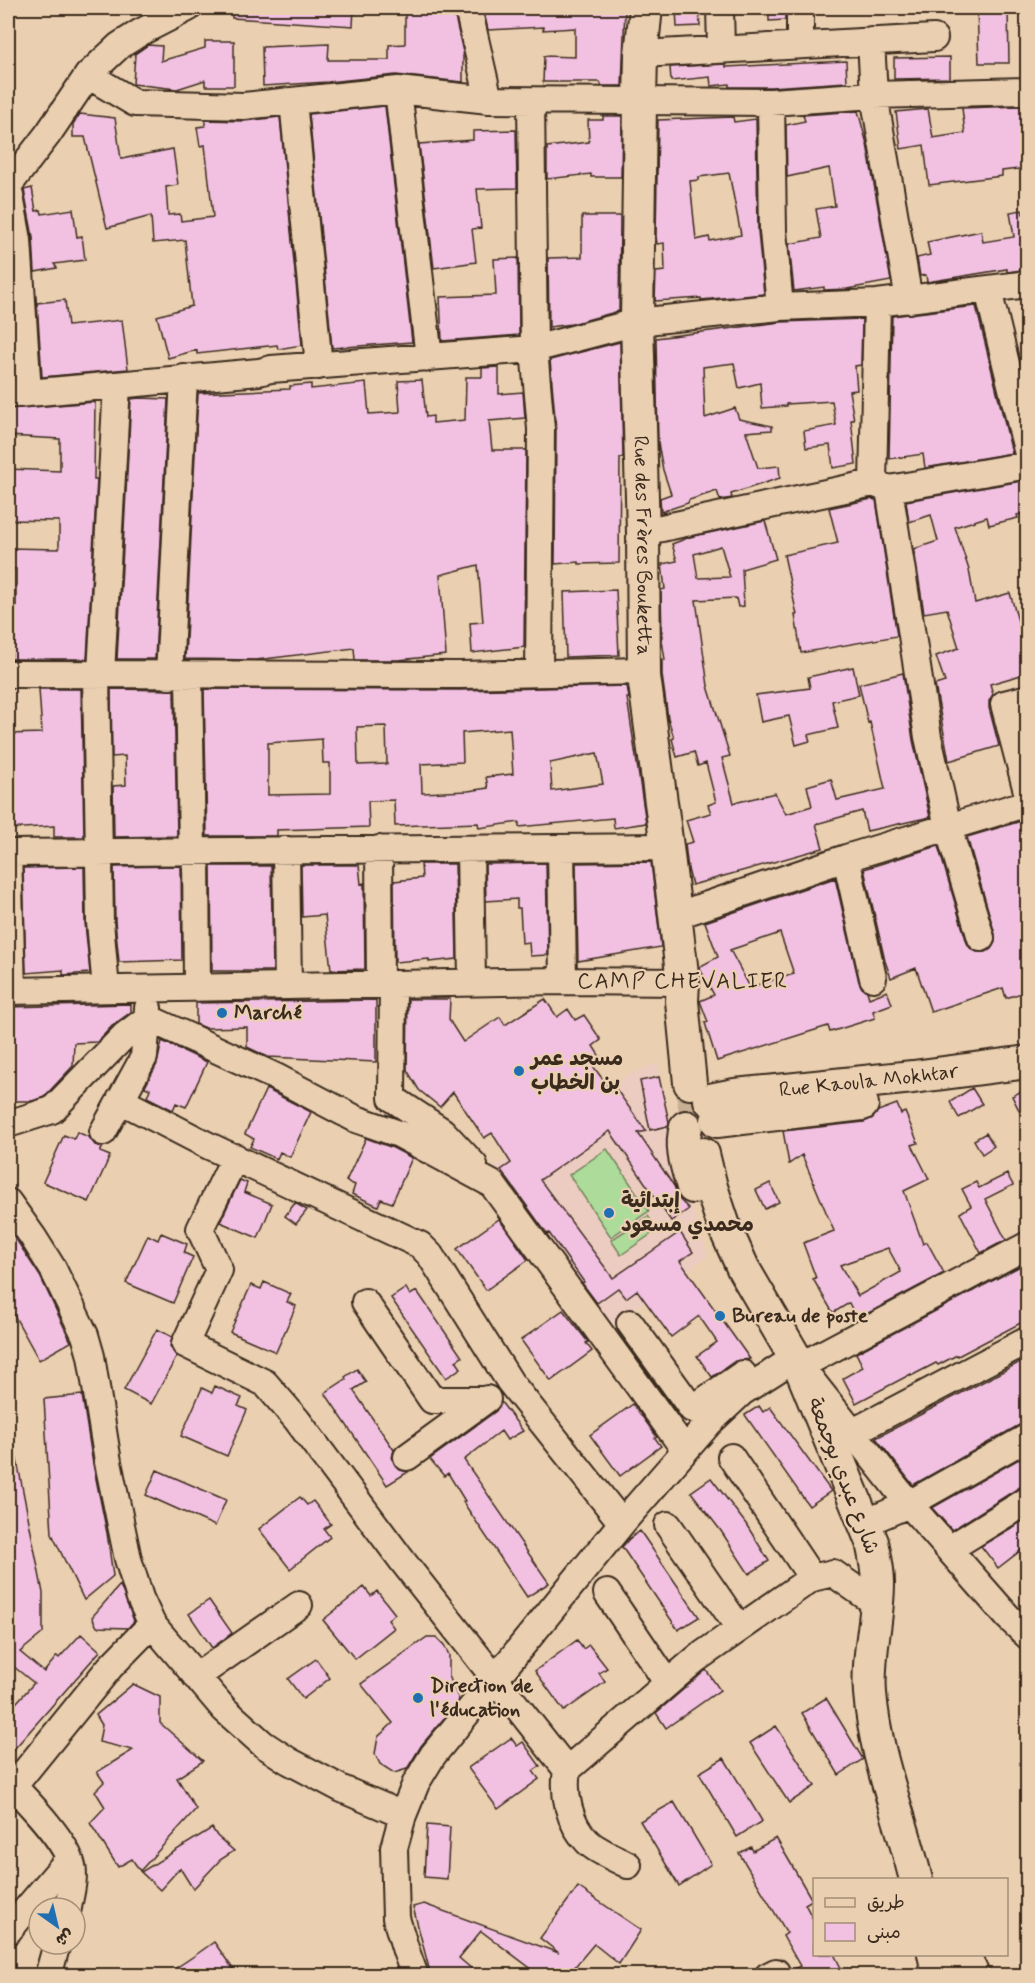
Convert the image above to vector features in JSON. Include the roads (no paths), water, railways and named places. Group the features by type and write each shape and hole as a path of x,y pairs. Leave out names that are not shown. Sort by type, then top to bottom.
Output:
{"main road":[{"name":"Rue des Frères Bouketta","path":"646,8 641,54 637,322 644,670 683,982 682,1001 701,1110 682,1140 697,1200 719,1255 752,1314 765,1331 798,1362"},
{"name":"Rue Kaoula Mokhtar","path":"701,1110 735,1095 1028,1062"},
{"name":"Rue Kaoula Mokhtar","path":"701,1110 913,1098 1028,1078"},
{"path":"704,1154 711,1187 724,1227 743,1268 798,1362"},
{"name":"شارع عبدي بوجمعة","path":"798,1362 865,1523 877,1563 877,1604 869,1671 871,1708 878,1745 907,1841 916,1878"},
{"path":"907,1841 925,1878"},
{"path":"934,1956 939,1976"},
{"path":"965,1956 973,1976"}],"street":[{"path":"188,8 119,46 88,75 48,134 9,176 18,240 18,393 534,349 637,322 780,307 909,300 1028,284"},
{"path":"468,8 489,100"},
{"path":"720,8 721,49"},
{"path":"800,8 800,45"},
{"path":"641,54 934,38"},
{"path":"871,41 874,95 909,300"},
{"path":"88,75 135,103 244,106 398,90 489,100 640,102 771,102 874,95 1028,91"},
{"path":"398,90 429,358"},
{"path":"293,101 319,366"},
{"path":"531,101 534,349 541,429 539,673"},
{"path":"771,102 773,231 780,307"},
{"path":"988,290 1028,454"},
{"path":"877,303 881,486 928,737 948,826 981,938"},
{"path":"184,378 179,676 194,850 197,987"},
{"path":"106,989 100,922 99,673 117,385"},
{"path":"643,532 881,486 1028,465"},
{"path":"8,674 460,675 644,670"},
{"path":"1028,698 1004,704 1028,795"},
{"path":"675,916 846,858 1028,803"},
{"path":"667,847 8,853 10,991 472,982 683,982"},
{"path":"561,848 563,981"},
{"path":"379,849 392,1098 442,1131 492,1184 685,1450"},
{"path":"470,849 472,982"},
{"path":"286,850 288,986"},
{"path":"846,858 873,978"},
{"path":"103,1132 144,1057 148,988"},
{"path":"148,1018 276,1077 356,1119 399,1134 492,1184"},
{"path":"8,1124 52,1110 124,1036 148,1018"},
{"path":"120,1100 420,1245 430,1255 510,1382 622,1523"},
{"path":"234,1157 200,1229 219,1270 185,1344 264,1383 297,1420 567,1770 565,1796 573,1818 587,1842 628,1865"},
{"path":"8,1202 49,1262 85,1335 91,1356 108,1462 128,1559 140,1598 152,1624 236,1720 270,1748 342,1789 403,1815"},
{"path":"416,1976 396,1918 394,1848 403,1815 416,1783 433,1755 622,1523 710,1422 742,1392 1028,1245"},
{"path":"365,1302 432,1400 485,1400"},
{"path":"630,1323 692,1409 767,1357 798,1362 909,1504 1008,1617 1028,1636"},
{"path":"851,1432 1028,1340"},
{"path":"407,1457 510,1382"},
{"path":"865,1523 909,1504 1028,1437"},
{"path":"731,1456 812,1578"},
{"path":"949,1549 1028,1500"},
{"path":"668,1525 739,1628"},
{"path":"567,1770 667,1682 739,1628 812,1578 833,1573 877,1604"},
{"path":"607,1593 667,1682"},
{"path":"196,1677 299,1605"},
{"path":"69,1896 72,1872 69,1858 44,1819 9,1791 110,1667 152,1624"},
{"path":"8,1931 69,1858"},
{"path":"48,1976 54,1956"}],"tunnel":[{"path":"690,1083 703,1154"}],"place":[{"name":"Marché","path":"222,1013"},
{"name":"مسجد عمر بن الخطاب","path":"519,1071"},
{"name":"إبتدائية محمدي مسعود","path":"609,1213"},
{"name":"Bureau de poste","path":"720,1316"},
{"name":"Direction de l'éducation","path":"418,1698"}],"district":[{"name":"CAMP CHEVALIER","path":"683,982"}]}
